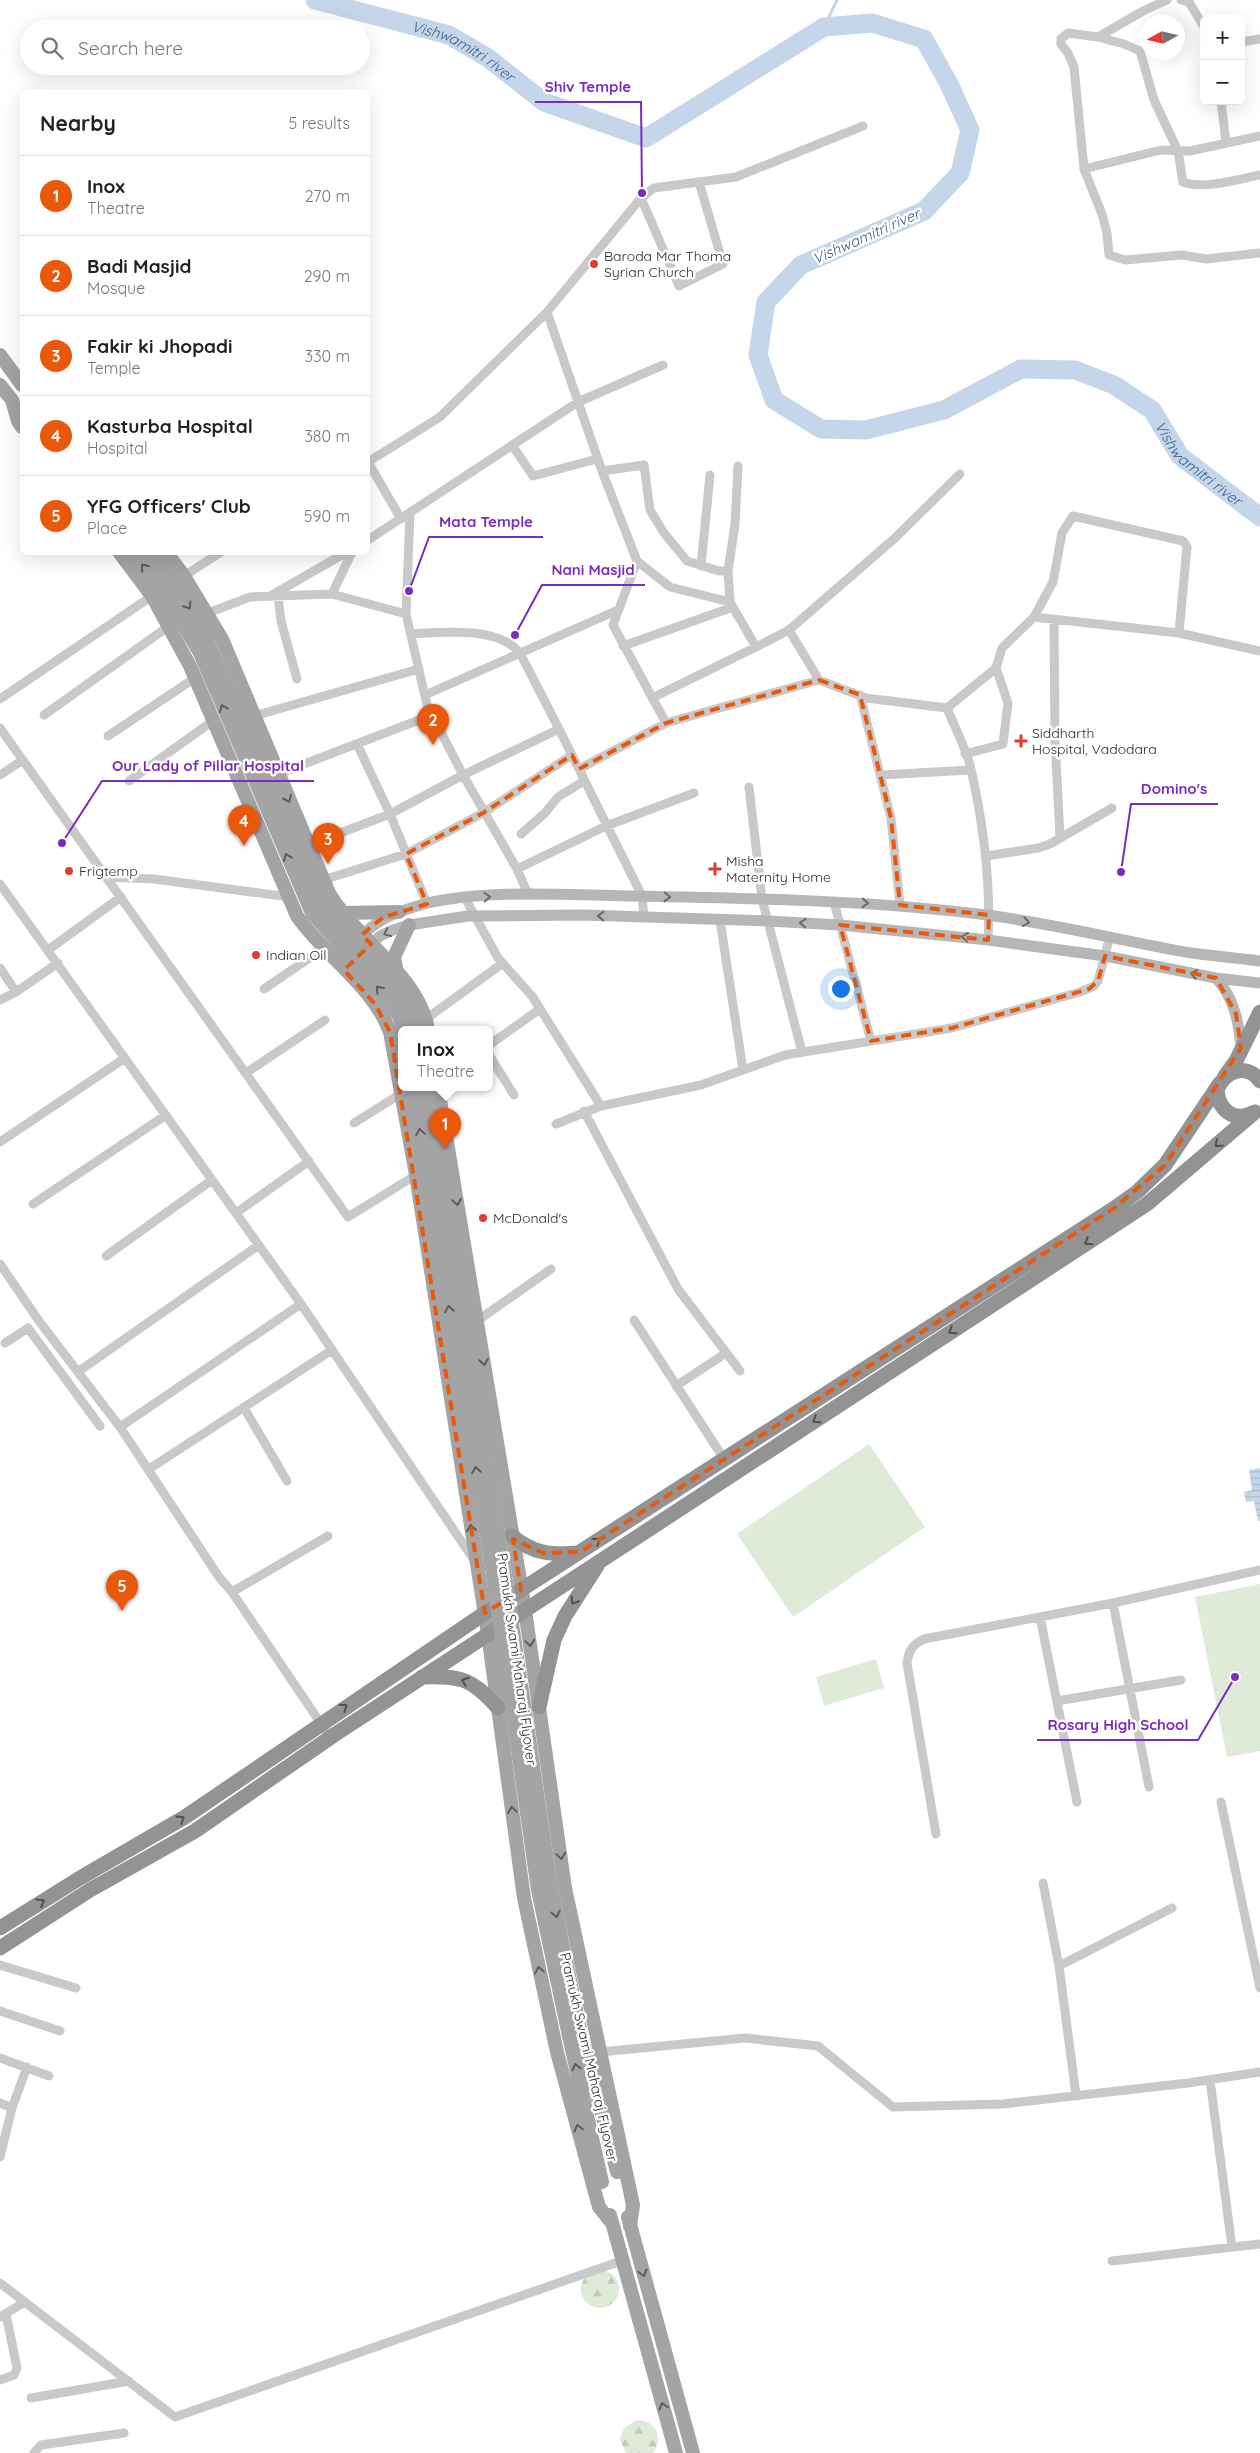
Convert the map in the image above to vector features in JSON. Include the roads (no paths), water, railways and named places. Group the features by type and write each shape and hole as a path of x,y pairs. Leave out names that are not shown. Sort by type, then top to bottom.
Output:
{"highway":[{"path":"0,1928 184,1817 320,1723 485,1613 1137,1192 1165,1165 1236,1061 1260,1012"},
{"path":"1259,1108 1241,1117 1226,1112 1218,1098 1222,1079 1231,1072 1246,1071 1253,1074 1260,1082"},
{"path":"0,1948 90,1890 195,1831 330,1737 1147,1204 1259,1108"},
{"path":"512,1536 527,1547 542,1553 580,1552"},
{"path":"539,1707 554,1640 565,1616 601,1560"},
{"path":"422,1677 452,1677 470,1682 478,1686 498,1708"}],"main road":[{"path":"0,355 20,382"},
{"path":"0,385 20,409"},
{"path":"12,400 20,424"},
{"path":"121,555 152,596 195,678 288,897 307,930 375,1004 390,1032 398,1060"},
{"path":"135,555 163,591 200,652 312,913 387,997 403,1026"},
{"path":"151,555 173,583 204,633 322,904 397,988 410,1009 415,1026"},
{"path":"168,555 208,613 222,639 323,880 341,913 410,986 422,1006 427,1025"},
{"path":"341,913 399,912"},
{"path":"398,973 394,958 409,925"},
{"path":"407,1091 416,1175 485,1613 524,1898 557,2052 599,2207 612,2222"},
{"name":"Pramukh Swami Maharaj Flyover","path":"407,1091 492,1569 538,1890 602,2183 621,2261 676,2453"},
{"name":"Pramukh Swami Maharaj Flyover","path":"426,1091 504,1569 551,1888 581,2034 630,2226 692,2453"},
{"path":"439,1091 522,1590 565,1888 633,2205 630,2226"}],"street":[{"path":"1098,37 1143,11 1167,0"},
{"path":"1181,0 1189,2 1200,20"},
{"path":"1260,175 1217,184 1189,185 1183,182 1178,151 1154,100 1140,51 1124,44 1098,37 1068,33 1061,39 1061,44 1068,53 1074,67 1084,169 1102,214 1107,233 1109,255 1125,260 1182,255 1206,259 1260,253"},
{"path":"1245,41 1260,39"},
{"path":"1222,105 1226,142"},
{"path":"370,461 440,417 547,312 641,198 654,188 736,177 863,126"},
{"path":"1084,169 1161,150 1190,151 1260,136"},
{"path":"641,198 679,286 723,264 699,182"},
{"path":"547,312 597,459 637,560 670,587 732,605"},
{"path":"370,539 578,402 664,365"},
{"path":"512,445 533,476 597,459"},
{"path":"370,465 401,519"},
{"path":"602,471 644,465 650,510 664,533 687,562 728,571"},
{"path":"738,466 735,524 728,571 732,605 756,647"},
{"path":"652,698 789,630 895,538 960,474"},
{"path":"701,566 710,475"},
{"path":"410,514 406,614 425,695 432,715 463,775 483,813 517,869 528,894"},
{"path":"579,768 666,723 819,680 866,698 947,708 996,668 1002,648 1034,617 1053,582 1062,533 1073,516 1077,515 1107,525 1183,541 1187,547 1178,633"},
{"path":"0,699 152,596 216,555"},
{"path":"273,596 342,555"},
{"path":"332,594 351,555"},
{"path":"637,560 613,625 666,723"},
{"path":"208,613 250,597 332,594 406,614"},
{"path":"273,596 297,680"},
{"path":"623,646 732,605"},
{"path":"425,695 618,610"},
{"path":"1034,617 1178,633 1260,651"},
{"path":"1054,620 1055,740 1060,838"},
{"path":"44,715 169,626"},
{"path":"789,630 819,680"},
{"path":"411,634 469,631 514,644 579,768 642,896 644,917"},
{"path":"966,754 1003,744 1008,703 996,668"},
{"path":"254,716 419,669"},
{"path":"108,736 195,678"},
{"path":"860,695 890,818 900,905"},
{"path":"947,708 966,754 986,856 989,916 988,940"},
{"path":"278,774 432,715"},
{"path":"129,781 214,720"},
{"path":"0,728 348,1217 416,1175"},
{"path":"309,845 390,814 463,775 559,729"},
{"path":"357,744 390,814 427,904"},
{"path":"323,880 406,854 483,813 572,755"},
{"path":"0,775 23,760"},
{"path":"880,775 970,770"},
{"path":"521,834 558,797 584,781"},
{"path":"749,787 762,899 802,1052"},
{"path":"517,869 606,826 694,792"},
{"path":"986,856 1038,848 1060,838 1112,808"},
{"path":"106,877 154,879 288,897"},
{"path":"0,884 301,1304 477,1564"},
{"path":"340,965 366,939 384,917 427,904 465,898 528,894 762,899 900,905 989,916 1110,936 1193,953 1260,961"},
{"path":"48,950 121,897"},
{"path":"465,898 502,963 532,996 601,1106"},
{"path":"834,902 871,1041"},
{"path":"366,939 409,925 475,916 582,915 768,921 840,925 988,940 1104,956 1216,978 1260,983"},
{"path":"720,920 743,1070"},
{"path":"556,1124 584,1111 601,1106 702,1085 785,1055 952,1028 1089,989 1098,981 1110,936"},
{"path":"264,989 324,948"},
{"path":"0,1000 16,992 58,963"},
{"path":"427,1025 502,963"},
{"path":"0,968 16,992"},
{"path":"1216,978 1231,1000 1236,1014 1241,1048"},
{"path":"493,1042 540,1009"},
{"path":"246,1073 325,1020"},
{"path":"0,1142 125,1058"},
{"path":"493,1061 514,1095"},
{"path":"354,1123 407,1091"},
{"path":"584,1111 678,1289 740,1371"},
{"path":"33,1204 166,1115"},
{"path":"236,1213 309,1161"},
{"path":"106,1256 212,1180"},
{"path":"79,1371 258,1245"},
{"path":"0,1264 39,1321 120,1427 219,1577 232,1592 330,1737"},
{"path":"477,1321 550,1269"},
{"path":"120,1427 301,1304"},
{"path":"634,1320 724,1460"},
{"path":"2,1342 28,1328 100,1426"},
{"path":"149,1469 332,1350"},
{"path":"676,1386 726,1353"},
{"path":"244,1408 287,1482"},
{"path":"232,1592 328,1536"},
{"path":"936,1834 907,1663 910,1649 924,1639 1113,1603 1260,1570"},
{"path":"1113,1603 1150,1787"},
{"path":"1040,1617 1076,1802"},
{"path":"1056,1701 1181,1680"},
{"path":"1221,1802 1260,1988"},
{"path":"1043,1882 1059,1966 1076,2095"},
{"path":"1059,1966 1172,1908"},
{"path":"0,1965 76,1988"},
{"path":"0,2011 60,2031"},
{"path":"600,2052 745,2038 818,2046 893,2107 1003,2104 1210,2080 1260,2072"},
{"path":"0,2058 49,2076"},
{"path":"0,2157 12,2108 27,2067"},
{"path":"1210,2080 1232,2247"},
{"path":"0,2104 12,2108"},
{"path":"1112,2262 1260,2244"},
{"path":"0,2284 175,2417 621,2261"},
{"path":"0,2380 14,2374 17,2368 3,2315 25,2302"},
{"path":"31,2398 129,2381"},
{"path":"34,2453 40,2445 124,2433"}],"water":[{"path":"1260,1468 1260,1521 1258,1521 1254,1501 1246,1502 1244,1492 1252,1490 1249,1470"}],"waterway":[{"name":"Vishwamitri river","path":"315,0 449,35 488,58 544,102 646,138 824,27 872,23 924,39 949,84 970,130 960,173 924,211 801,265 766,302 758,355 774,400 821,429 866,430 944,410 1021,369 1075,370 1114,385 1152,410 1180,456 1260,517"},
{"path":"824,27 837,0"}],"place":[{"name":"Shiv Temple","path":"642,193"},
{"name":"Baroda Mar Thoma Syrian Church","path":"594,264"},
{"name":"Mata Temple","path":"409,591"},
{"name":"Nani Masjid","path":"515,635"},
{"name":"Siddharth Hospital, Vadodara","path":"1021,741"},
{"name":"Badi Masjid","path":"433,745"},
{"name":"Our Lady of Pillar Hospital","path":"62,843"},
{"name":"Kasturba Hospital","path":"244,846"},
{"name":"Fakir ki Jhopadi","path":"328,864"},
{"name":"Misha Maternity Home","path":"715,869"},
{"name":"Frigtemp","path":"69,871"},
{"name":"Domino's","path":"1121,872"},
{"name":"Indian Oil","path":"256,955"},
{"name":"Inox","path":"445,1149"},
{"name":"McDonald's","path":"483,1218"},
{"name":"YFG Officers' Club","path":"122,1611"},
{"name":"Rosary High School","path":"1235,1677"}]}
